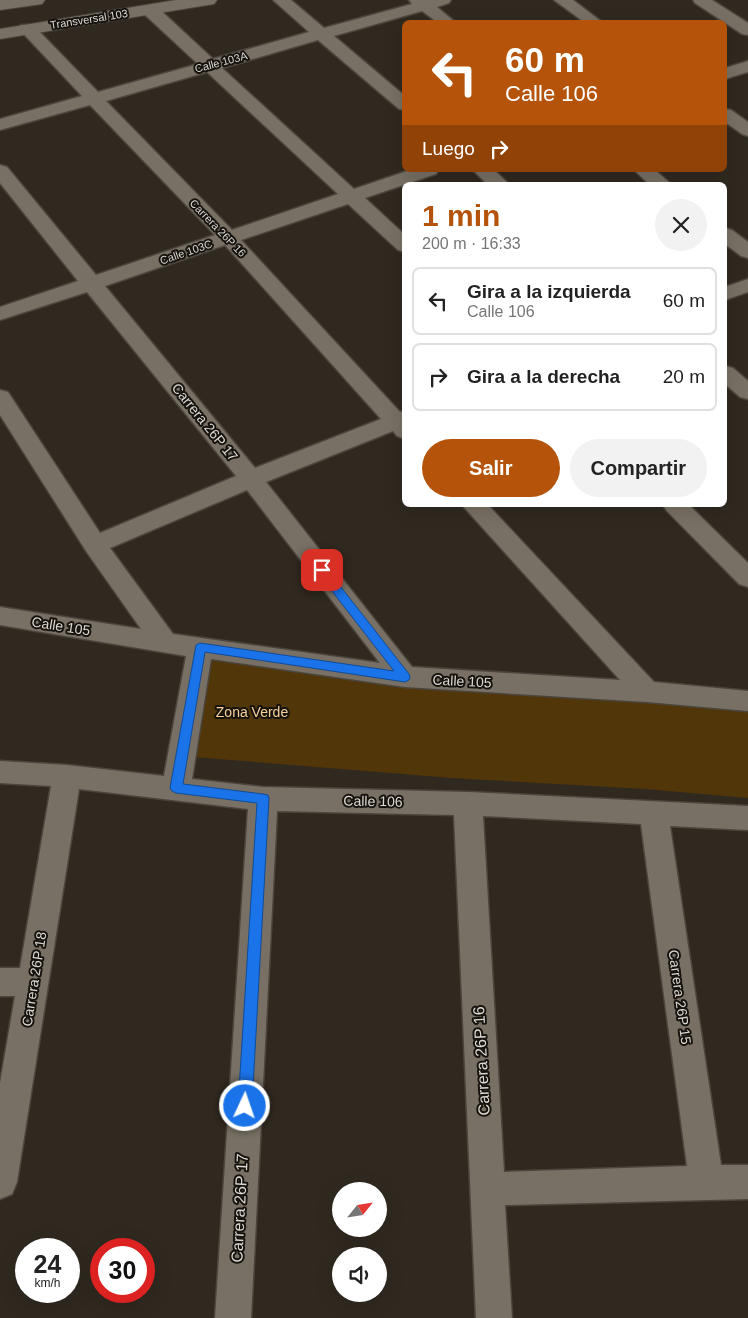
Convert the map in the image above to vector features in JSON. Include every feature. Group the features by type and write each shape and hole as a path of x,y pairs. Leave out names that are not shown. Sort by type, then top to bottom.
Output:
{"street":[{"path":"0,6 36,0"},
{"name":"Transversal 103","path":"0,34 208,0"},
{"path":"281,0 402,102"},
{"name":"Calle 103A","path":"0,125 209,65 322,35 420,3 443,0"},
{"path":"562,0 591,20"},
{"path":"701,0 748,30"},
{"path":"420,3 444,20"},
{"path":"150,10 402,243"},
{"name":"Carrera 26P 16","path":"27,30 228,237 402,423"},
{"path":"727,73 748,66"},
{"path":"727,115 748,130"},
{"name":"Carrera 26P 17","path":"0,171 251,479 405,677"},
{"name":"Calle 103C","path":"0,314 423,172"},
{"path":"484,172 496,182"},
{"path":"646,172 658,182"},
{"path":"727,236 748,252"},
{"path":"727,293 748,285"},
{"path":"727,375 748,392"},
{"path":"0,397 95,545 165,642"},
{"path":"95,545 251,479 402,423"},
{"path":"476,507 647,692"},
{"path":"677,507 748,578"},
{"name":"Calle 105","path":"0,616 200,648 405,677 647,692 748,701"},
{"path":"176,788 200,648"},
{"name":"Calle 106","path":"0,772 67,776 263,798 468,804 748,818"},
{"name":"Carrera 26P 18","path":"0,1182 67,776"},
{"name":"Carrera 26P 17","path":"233,1318 263,798"},
{"name":"Carrera 26P 16","path":"468,804 494,1318"},
{"name":"Carrera 26P 15","path":"654,813 706,1182"},
{"path":"0,982 34,982"},
{"path":"487,1189 748,1182"}],"green space":[{"name":"Zona Verde","path":"208,656 748,709 748,798 645,789 452,778 193,757"}],"route":[{"path":"245,1106 263,798 176,788 200,648 405,677 322,570"}]}
